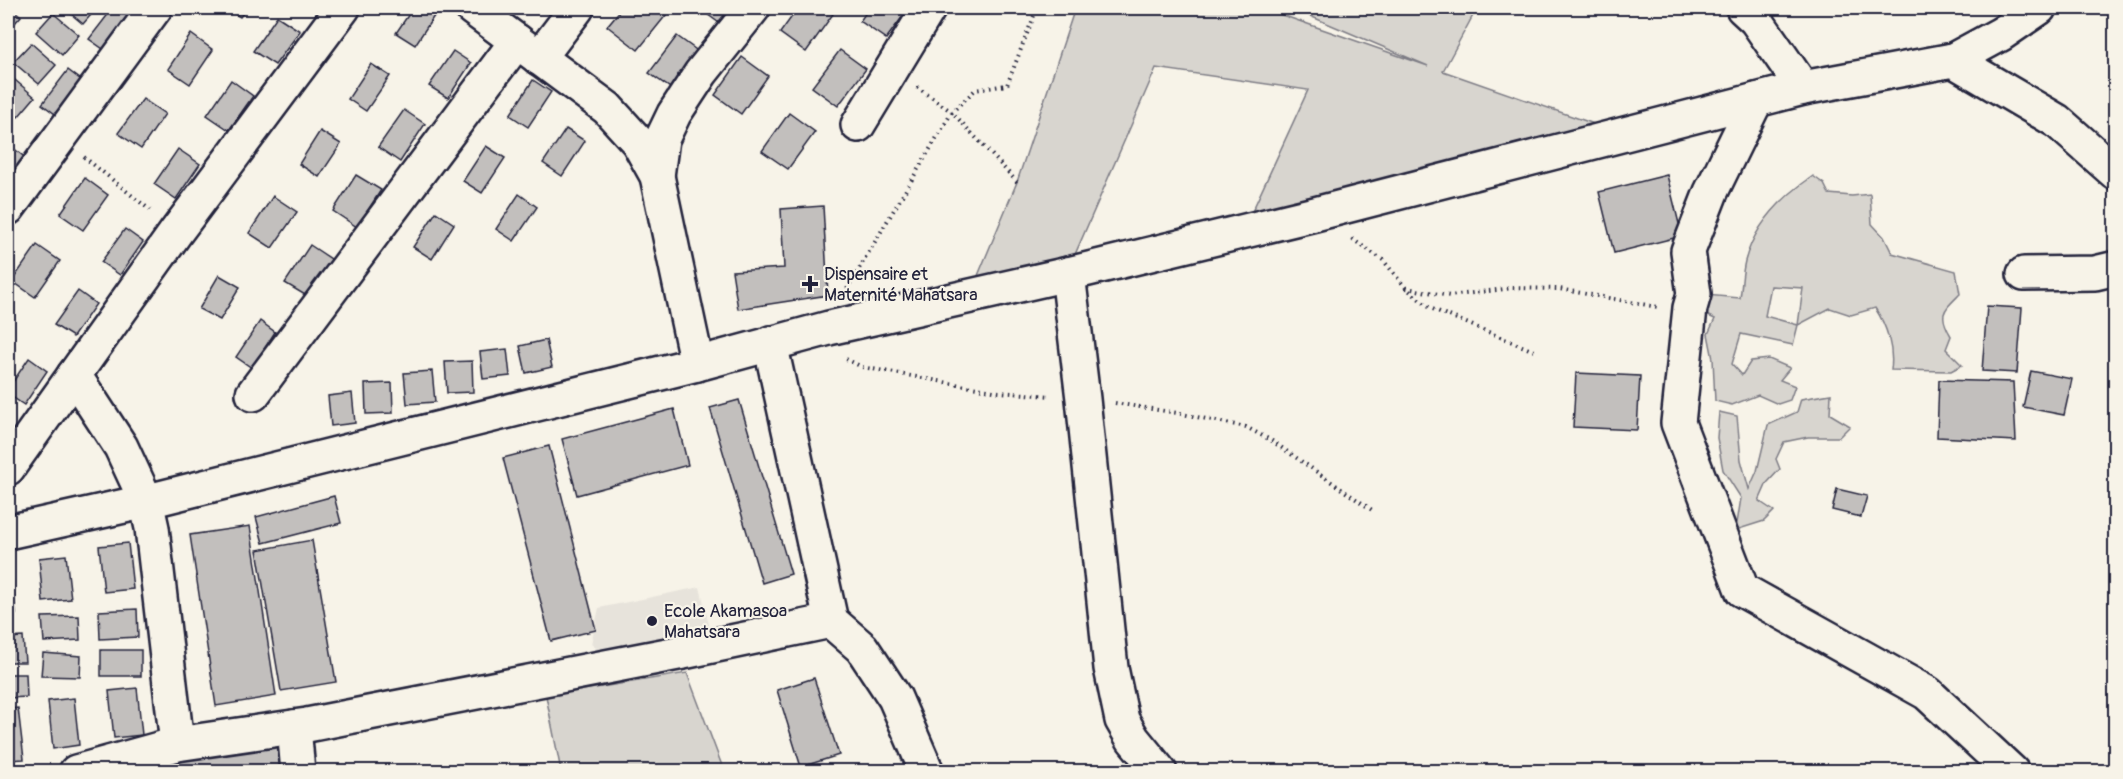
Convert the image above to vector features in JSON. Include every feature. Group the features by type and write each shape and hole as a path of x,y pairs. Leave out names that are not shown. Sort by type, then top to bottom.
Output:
{"street":[{"path":"8,208 155,8"},
{"path":"12,453 74,375 176,232 343,8"},
{"path":"472,8 608,108 638,142 657,176 696,364"},
{"path":"253,394 528,49 577,8"},
{"path":"657,176 662,139 674,114 753,8"},
{"path":"858,125 929,8"},
{"path":"1743,8 1756,20 1803,88"},
{"path":"8,532 146,501 696,364 829,328 1068,274 1315,214 1803,88 1953,60 2001,34 2039,8"},
{"path":"1953,60 2057,121 2115,173"},
{"path":"1756,100 1711,192 1688,251 1694,294 1690,308 1678,423 1742,590 1927,693 2012,771"},
{"path":"2024,274 2095,273 2115,268"},
{"path":"1068,274 1111,668 1122,720 1133,739 1160,771"},
{"path":"770,343 831,621 862,648 889,690 927,771"},
{"path":"74,375 121,447 146,501 152,528 177,744"},
{"path":"76,771 177,744 294,727 831,621"},
{"path":"294,727 298,771"}],"path":[{"path":"829,328 835,309 952,112 975,90 1006,85 1037,8"},
{"path":"890,72 928,94 952,112 1017,182"},
{"path":"61,136 176,232"},
{"path":"1315,214 1383,260 1406,288 1430,308 1534,351"},
{"path":"1406,288 1450,296 1512,288 1559,289 1667,309 1690,308"},
{"path":"336,771 355,768 356,771"}],"shaded area":[{"path":"1075,8 1262,8 1428,66 1291,8 1477,8 1443,71 1600,126 1251,214 1308,90 1156,68 1073,259 977,278 1017,182"},
{"path":"1813,176 1824,184 1829,194 1852,196 1870,194 1872,224 1884,237 1892,253 1956,271 1960,294 1946,309 1944,318 1951,336 1946,349 1962,365 1951,371 1891,370 1889,338 1875,308 1851,315 1830,308 1798,325 1793,345 1741,334 1732,364 1742,375 1751,361 1769,359 1790,368 1780,380 1795,386 1790,400 1778,404 1758,395 1732,405 1715,401 1713,359 1708,334 1715,319 1690,308 1694,294 1740,298 1745,261 1755,235 1780,202","holes":["1771,286 1803,288 1798,325 1765,316"]},
{"path":"1831,394 1830,414 1850,426 1839,437 1808,437 1784,442 1776,459 1780,469 1767,483 1759,501 1774,511 1764,521 1736,530 1741,498 1723,470 1717,438 1719,412 1737,416 1741,460 1749,489 1757,471 1768,425 1797,412 1801,399"},
{"name":"Ecole Akamasoa Mahatsara","path":"700,587 711,633 605,655 591,644 599,608"},
{"path":"687,673 724,771 561,771 546,696"}],"building":[{"path":"8,8 21,16 8,31"},
{"path":"64,8 97,8 83,24"},
{"path":"113,8 118,8 132,18 106,51 89,39"},
{"path":"225,8 247,8 240,17"},
{"path":"413,8 438,10 415,45 396,33"},
{"path":"622,8 671,9 638,50 607,26"},
{"path":"701,8 741,8 726,28"},
{"path":"798,8 824,8 833,14 806,52 780,33"},
{"path":"869,8 909,8 886,39 860,21"},
{"path":"53,13 79,35 62,55 36,32"},
{"path":"277,16 300,31 275,65 253,51"},
{"path":"191,34 213,50 190,84 168,69"},
{"path":"677,36 703,55 676,92 649,73"},
{"path":"31,43 56,65 39,84 13,62"},
{"path":"840,50 866,69 838,106 812,87"},
{"path":"453,51 471,63 448,98 429,86"},
{"path":"742,57 768,76 741,114 715,95"},
{"path":"371,64 390,76 366,111 348,99"},
{"path":"68,70 85,83 59,117 42,104"},
{"path":"9,75 35,97 18,117 8,108"},
{"path":"231,80 253,96 229,130 207,115"},
{"path":"533,80 551,92 528,127 510,115"},
{"path":"143,99 165,114 141,149 118,133"},
{"path":"404,110 425,124 400,162 378,147"},
{"path":"789,113 815,132 788,169 762,151"},
{"path":"566,129 585,141 562,176 543,163"},
{"path":"320,131 341,144 319,177 299,164"},
{"path":"486,146 505,158 482,193 463,181"},
{"path":"12,147 28,160 8,187 8,153"},
{"path":"178,149 200,164 176,199 154,184"},
{"path":"356,175 381,190 357,227 333,211"},
{"path":"1667,175 1682,236 1614,253 1599,192"},
{"path":"85,178 108,195 83,230 60,214"},
{"path":"519,194 537,207 514,241 496,229"},
{"path":"273,196 297,212 272,248 249,233"},
{"path":"823,206 828,295 738,309 732,271 784,268 781,209"},
{"path":"436,212 454,224 432,259 413,247"},
{"path":"125,229 143,242 120,275 101,262"},
{"path":"37,245 60,261 35,297 12,281"},
{"path":"310,245 334,261 310,298 285,283"},
{"path":"219,275 240,287 220,320 199,309"},
{"path":"78,291 96,304 73,337 54,325"},
{"path":"1987,306 2022,308 2017,373 1982,371"},
{"path":"260,321 275,332 252,368 236,357"},
{"path":"546,340 552,367 526,373 520,346"},
{"path":"507,349 510,376 483,379 480,352"},
{"path":"29,358 47,371 24,405 8,394 8,389"},
{"path":"472,361 473,392 447,393 445,362"},
{"path":"432,371 435,402 407,404 404,373"},
{"path":"2031,371 2072,379 2064,415 2023,407"},
{"path":"1576,373 1640,376 1637,430 1573,427"},
{"path":"1939,380 2013,382 2016,441 1937,437"},
{"path":"392,383 393,413 366,414 365,384"},
{"path":"352,393 355,423 331,426 328,396"},
{"path":"739,400 791,574 762,583 710,408"},
{"path":"674,409 688,465 577,495 562,439"},
{"path":"549,446 596,630 551,641 503,458"},
{"path":"1837,489 1867,496 1861,517 1832,510"},
{"path":"334,496 341,523 263,543 256,517"},
{"path":"250,526 276,696 216,706 190,535"},
{"path":"312,540 336,682 281,691 257,550"},
{"path":"128,543 133,589 104,592 99,546"},
{"path":"66,555 71,599 43,602 39,558"},
{"path":"11,564 16,614 8,615 8,565"},
{"path":"137,609 138,637 100,639 99,611"},
{"path":"79,616 80,640 44,642 42,617"},
{"path":"23,637 25,662 8,662 8,638"},
{"path":"101,650 141,650 141,676 101,676"},
{"path":"43,653 81,656 80,677 41,676"},
{"path":"8,674 26,674 27,697 8,698"},
{"path":"814,678 839,755 801,767 777,690"},
{"path":"137,688 142,735 114,738 109,691"},
{"path":"74,698 79,745 53,749 48,701"},
{"path":"18,708 24,759 8,760 8,709"},
{"path":"282,745 286,772 168,772 167,763"}],"place":[{"name":"Dispensaire et Maternité Mahatsara","path":"810,284"},
{"name":"Ecole Akamasoa Mahatsara","path":"652,621"}]}
